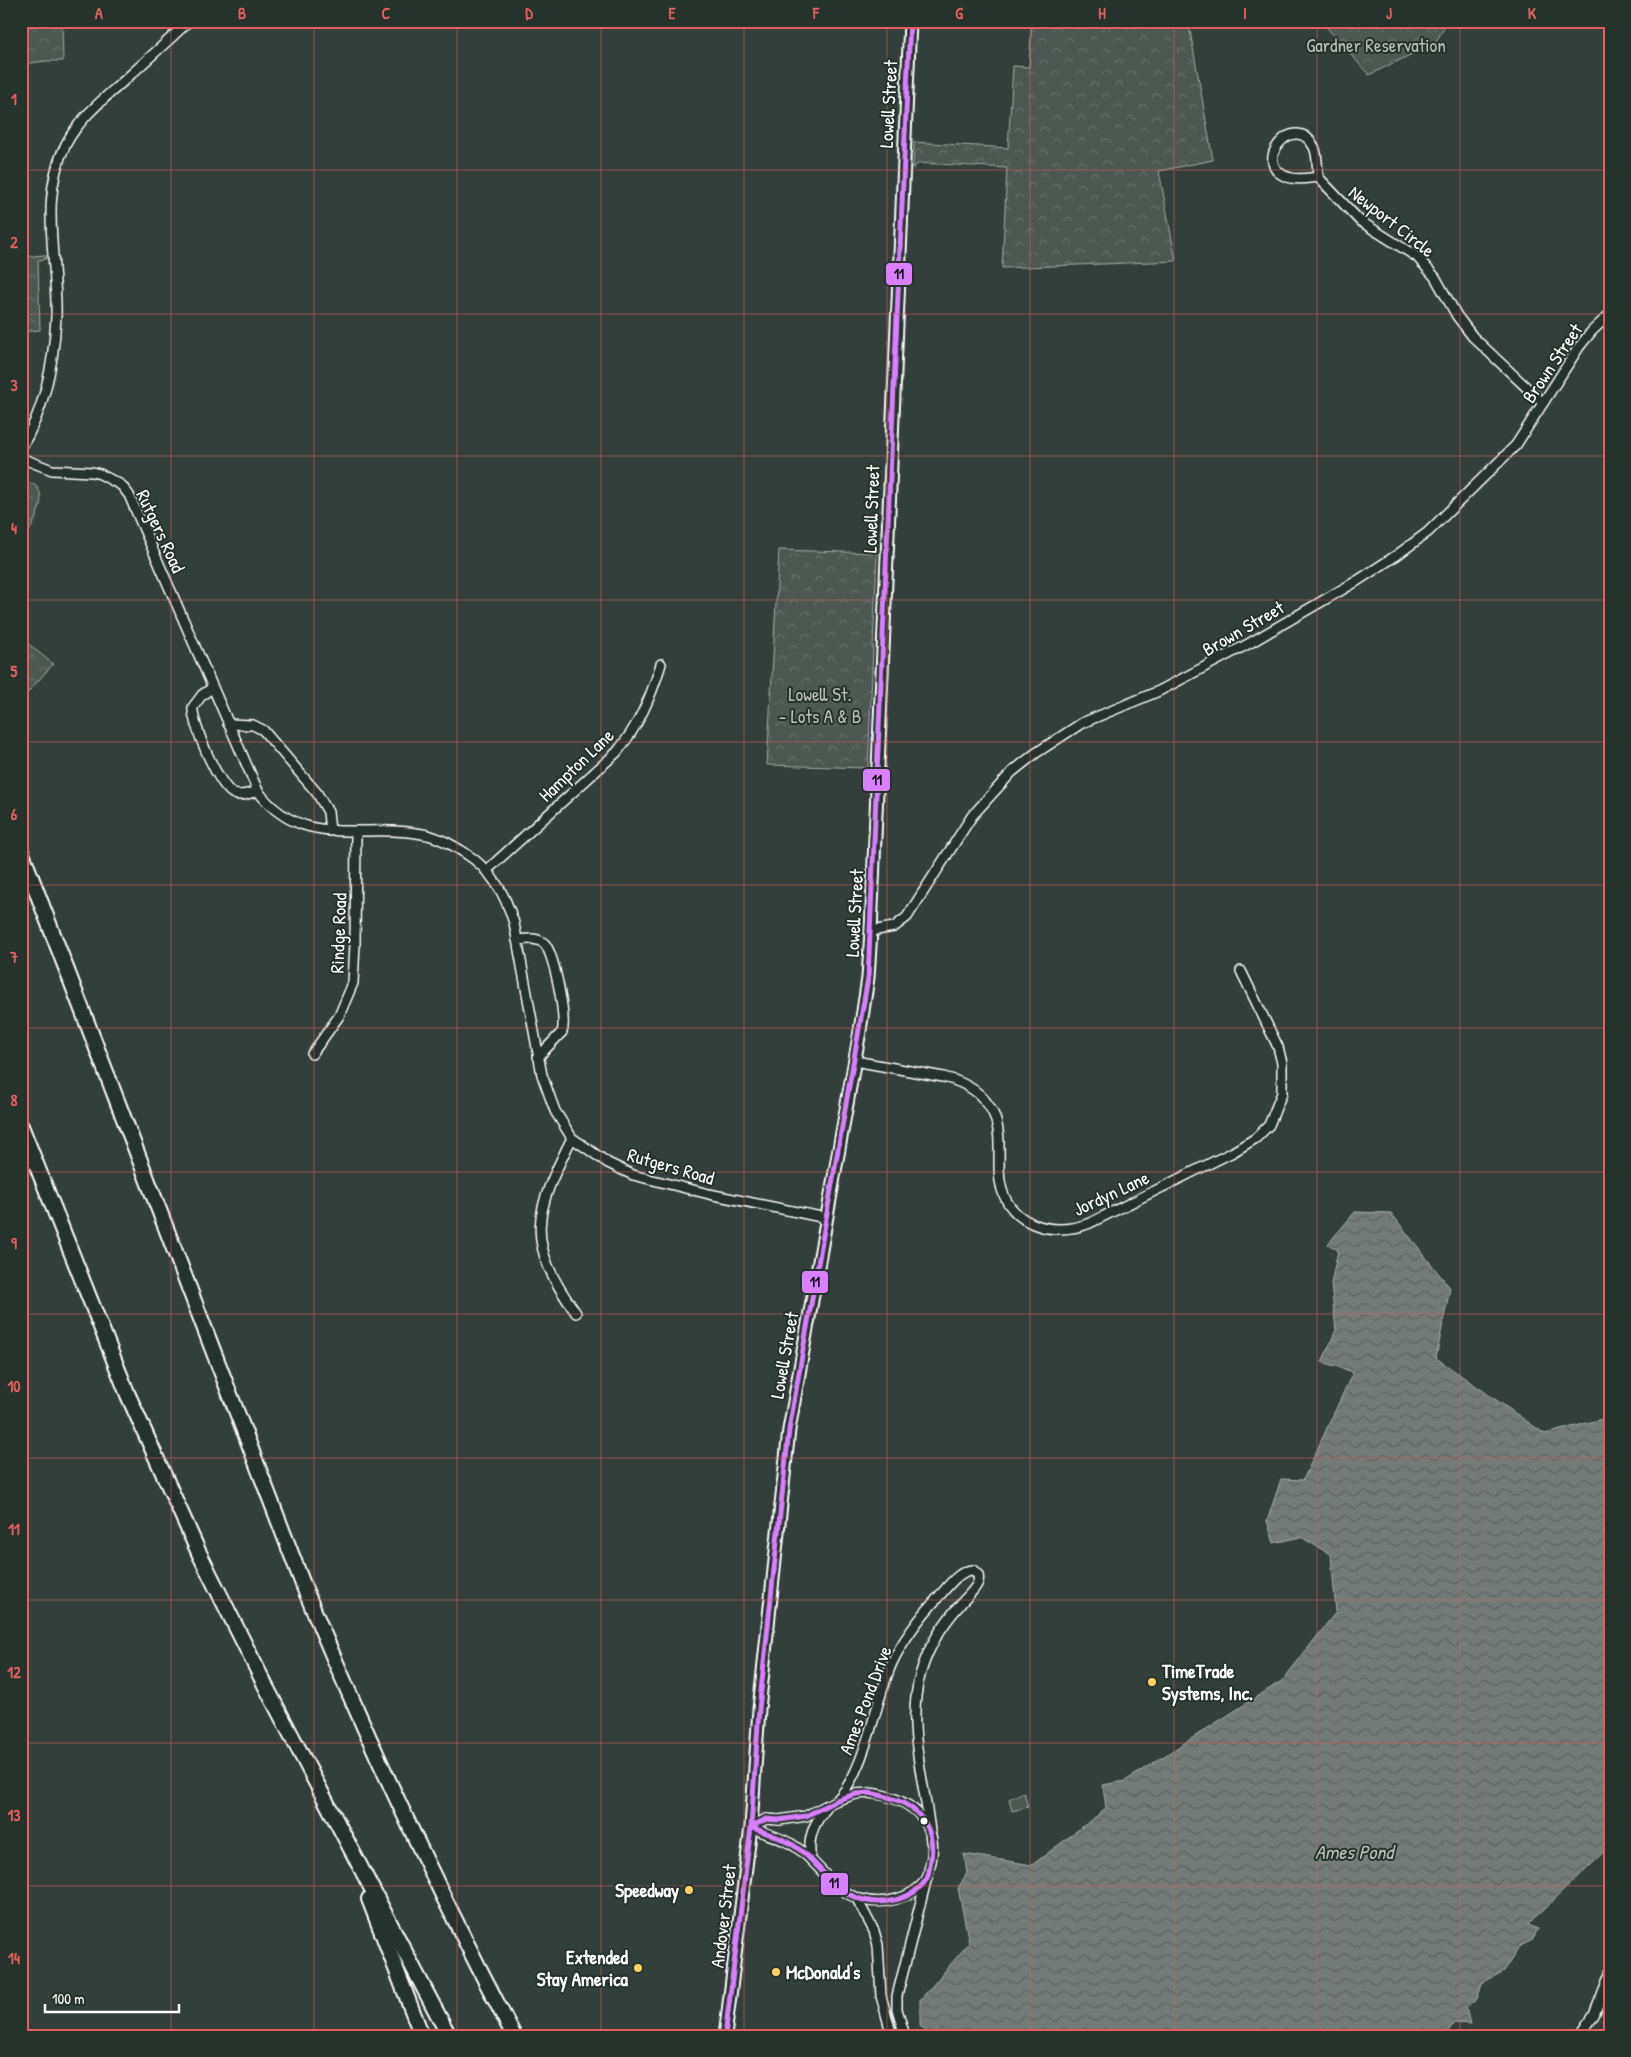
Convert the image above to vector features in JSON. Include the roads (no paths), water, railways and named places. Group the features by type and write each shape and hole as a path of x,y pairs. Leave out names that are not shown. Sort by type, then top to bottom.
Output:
{"highway":[{"path":"21,851 300,1577 345,1688 430,1871 514,2036"},
{"path":"21,1126 89,1300 164,1479 262,1678 450,2036"},
{"path":"340,1826 404,1985 422,2036"}],"main road":[{"name":"Lowell Street","path":"754,1800 759,1709 785,1458 792,1408 855,1061 864,1004 871,931 910,21"},
{"name":"Andover Street","path":"725,2036 754,1800"}],"street":[{"path":"21,448 43,400 52,358 56,317 50,218 53,186 60,157 66,143 91,110 189,21"},
{"path":"1290,135 1296,135 1309,140 1316,152 1318,177 1297,179 1283,175 1278,170 1273,157 1278,143 1290,135"},
{"name":"Newport Circle","path":"1318,177 1360,221 1417,257 1435,277 1457,316 1473,337 1543,404"},
{"name":"Brown Street","path":"871,931 894,927 907,917 972,816 1012,772 1030,758 1082,723 1159,691 1250,644 1397,555 1428,532 1509,454 1579,347 1610,314"},
{"name":"Rutgers Road","path":"21,458 52,470 100,474 121,486 129,495 258,791 271,807 283,816 306,826 330,831 405,832 433,837 446,841 459,849 474,859 486,871 506,899 517,940 538,1057 555,1111 572,1138 608,1163 633,1175 710,1194 826,1218"},
{"name":"Hampton Lane","path":"486,871 617,752 627,740 644,711 661,664"},
{"path":"212,688 202,695 193,706 194,720 224,784 233,794 238,795 258,791"},
{"path":"228,724 253,726 263,730 317,793 328,812 330,831"},
{"name":"Rindge Road","path":"312,1054 339,1016 353,983 355,967 356,832"},
{"path":"517,940 538,940 549,949 554,963 563,1017 562,1032 538,1057"},
{"name":"Jordyn Lane","path":"855,1061 943,1077 972,1088 986,1101 995,1116 1001,1186 1010,1204 1019,1214 1035,1225 1052,1230 1070,1230 1090,1223 1233,1152 1256,1138 1269,1125 1282,1093 1282,1063 1278,1047 1241,971"},
{"path":"572,1138 544,1200 539,1228 541,1245 551,1272 558,1288 576,1313"},
{"name":"Ames Pond Drive","path":"811,1859 809,1847 812,1832 822,1812 838,1800 846,1791 857,1767 883,1688 900,1648 928,1608 949,1585 960,1575 968,1570 973,1570 978,1575 977,1586 957,1607 938,1634 924,1663 917,1689 914,1730 932,1842 931,1858 897,1996 897,2009 905,2036"},
{"name":"Ames Pond Drive","path":"838,1800 856,1794 869,1793 894,1797 906,1802 924,1820 932,1842"},
{"name":"Ames Pond Drive","path":"751,1827 766,1819 779,1820 806,1816 829,1806"},
{"path":"751,1827 763,1834 783,1839 811,1859 838,1886 857,1899 892,1901 911,1892 926,1880"},
{"path":"857,1899 874,1931 878,1945 880,1996 892,2036"},
{"path":"1580,2036 1594,2015 1610,1974"}],"water":[{"name":"Ames Pond","path":"1355,1212 1391,1213 1450,1288 1436,1358 1545,1434 1610,1417 1610,1847 1528,1924 1537,1930 1531,1941 1520,1946 1504,1971 1482,1983 1477,1999 1466,2008 1470,2024 1454,2023 1445,2036 932,2036 920,2026 920,2000 969,1943 958,1888 967,1873 964,1854 1032,1865 1106,1809 1103,1785 1125,1781 1283,1680 1336,1612 1331,1555 1301,1537 1274,1543 1267,1521 1281,1479 1303,1480 1353,1372 1322,1362 1336,1330 1331,1284 1338,1250 1328,1244"}],"place":[{"name":"TimeTrade Systems, Inc.","path":"1152,1682"},
{"name":"Speedway","path":"689,1890"},
{"name":"Extended Stay America","path":"638,1968"},
{"name":"McDonald's","path":"776,1972"}],"park label":[{"name":"Gardner Reservation","path":"1376,45"},
{"name":"Lowell St. - Lots A & B","path":"820,705"}]}
